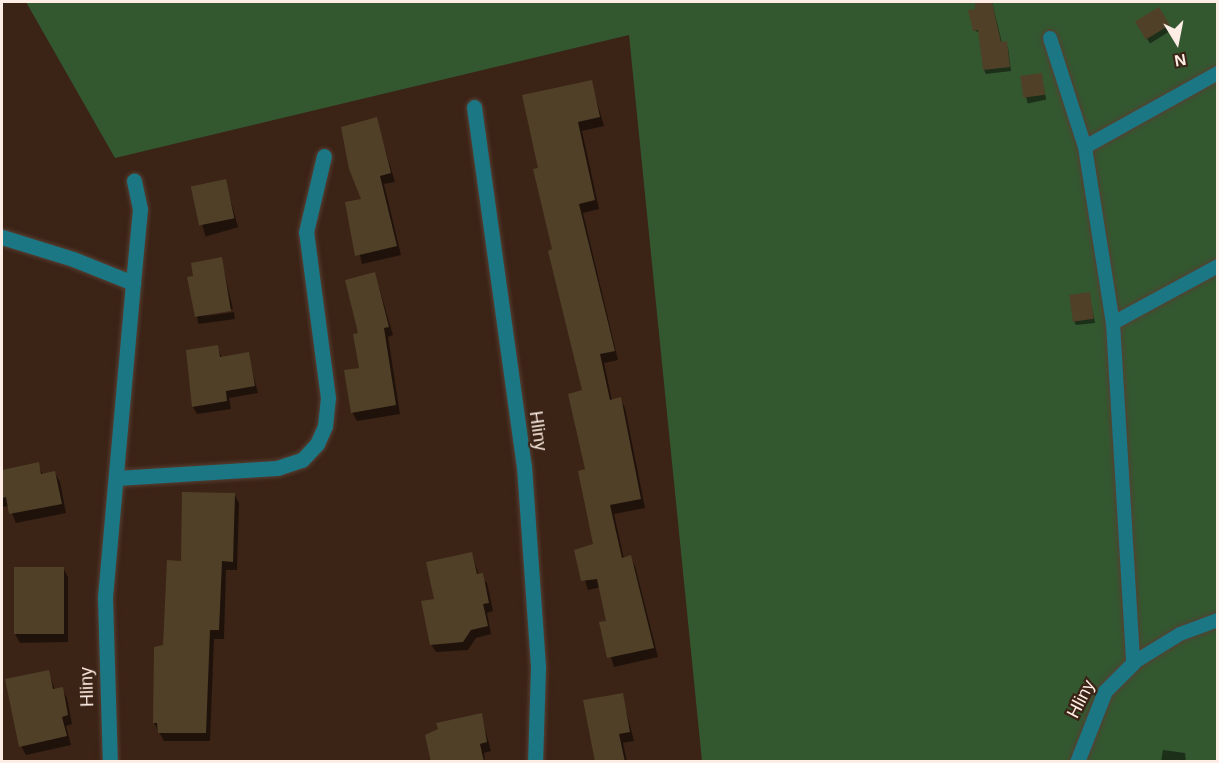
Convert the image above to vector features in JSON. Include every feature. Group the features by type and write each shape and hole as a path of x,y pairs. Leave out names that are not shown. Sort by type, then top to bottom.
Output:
{"street":[{"name":"Hliny","path":"474,107 525,477 538,668 535,762"},
{"path":"117,478 277,468 302,460 317,444 325,426 328,398 306,232 324,156"},
{"name":"Hliny","path":"110,762 105,598 140,209 134,181"},
{"path":"2,237 73,259 133,283"},
{"name":"Hliny","path":"1077,762 1105,691 1133,663"}],"lane":[{"path":"1050,38 1085,147 1113,323 1133,663 1180,634 1218,620"},
{"path":"1085,147 1218,73"},
{"path":"1113,323 1218,266"}],"green space":[{"path":"26,2 1217,2 1217,761 702,761 629,35 115,158"}],"building":[{"path":"975,2 992,2 1001,42 1007,41 1010,67 983,70 978,30 973,31 968,10 975,9"},
{"path":"1159,7 1170,25 1146,39 1135,21"},
{"path":"1042,73 1045,95 1023,98 1020,76"},
{"path":"592,80 600,117 578,122 595,200 579,204 615,351 600,354 610,400 621,397 641,499 610,505 622,558 631,555 654,648 607,658 599,622 606,621 597,579 581,581 574,550 593,544 578,471 585,469 568,394 582,390 548,251 552,249 533,169 538,168 522,95"},
{"path":"377,117 391,173 380,176 397,246 355,256 345,202 361,199 349,169 341,127"},
{"path":"226,179 234,218 199,226 191,186"},
{"path":"222,257 231,311 195,317 187,277 193,276 191,263"},
{"path":"375,272 389,327 384,328 396,405 351,413 344,370 359,368 353,334 358,333 345,280"},
{"path":"1090,292 1094,319 1073,322 1069,295"},
{"path":"218,345 220,357 249,352 255,386 226,391 227,401 192,407 186,350"},
{"path":"39,462 41,474 55,471 62,504 9,514 6,497 2,498 2,470"},
{"path":"182,492 235,493 233,562 222,561 219,630 210,630 206,733 158,733 157,723 153,723 154,647 163,645 167,560 181,561"},
{"path":"472,552 477,574 483,573 489,603 483,604 488,626 471,630 463,642 430,645 421,601 434,599 426,562"},
{"path":"14,567 64,567 64,634 14,634"},
{"path":"49,670 53,689 63,687 68,715 62,717 67,736 19,747 5,679"},
{"path":"623,693 630,732 619,734 625,762 595,762 583,700"},
{"path":"482,713 487,742 480,744 484,762 431,762 425,735 438,729 436,723"}]}
